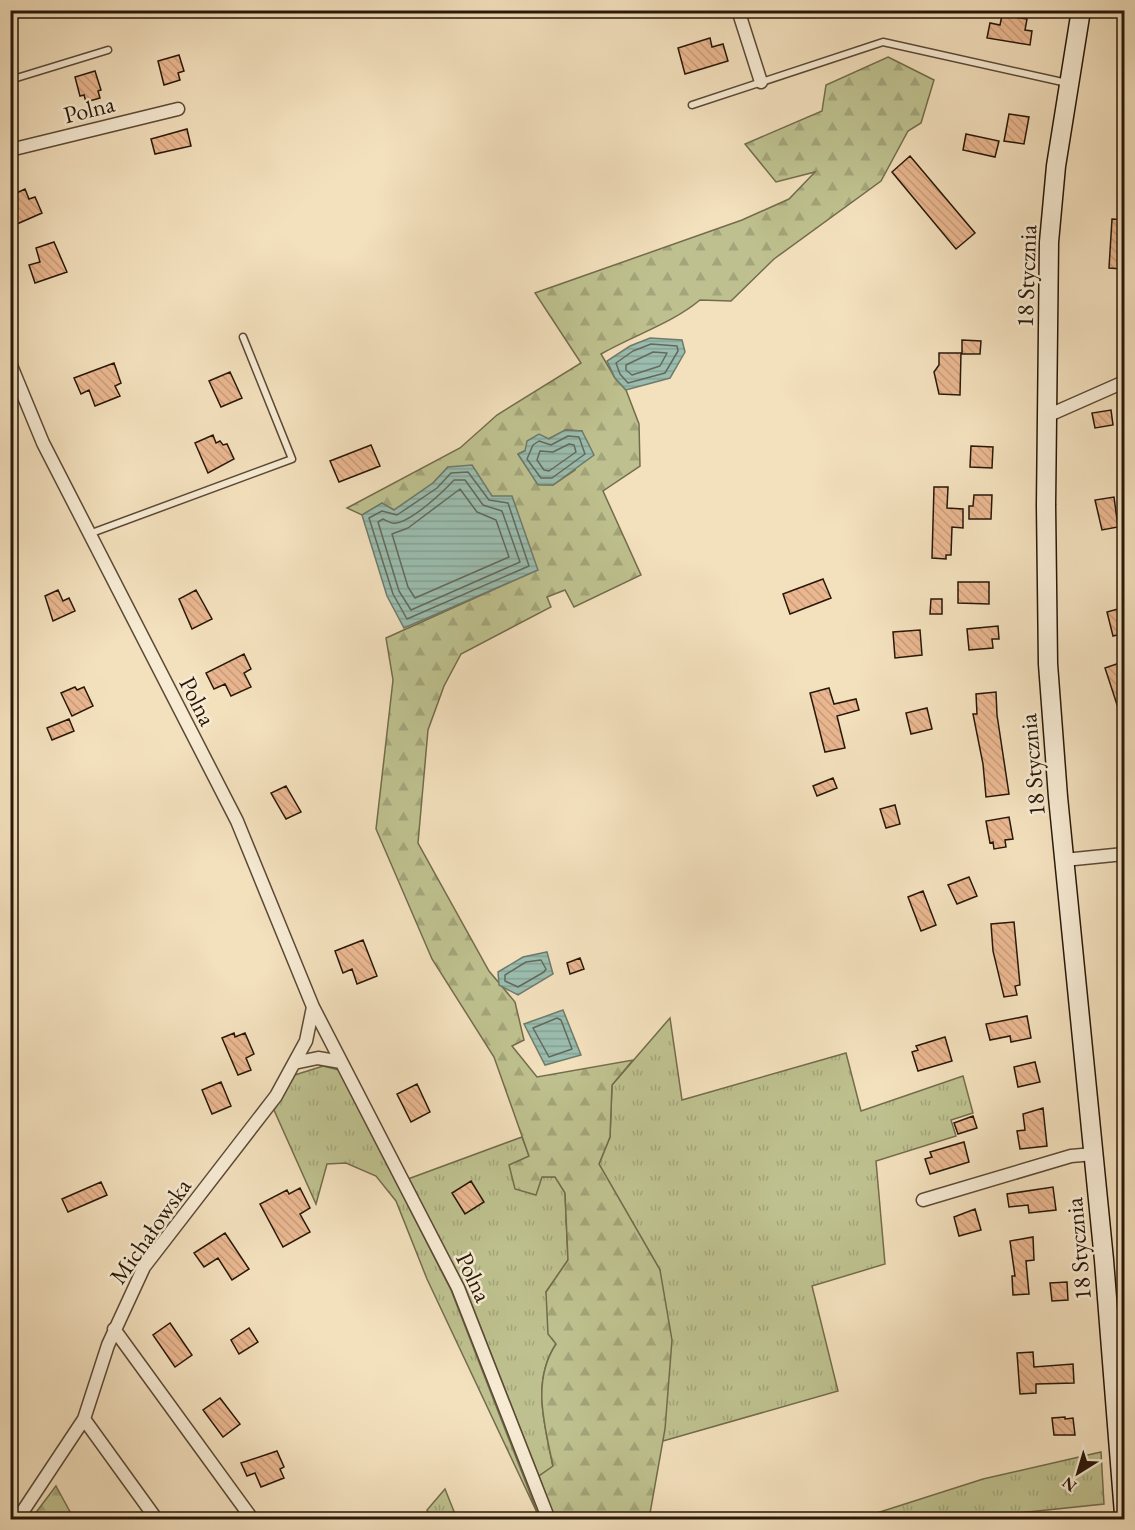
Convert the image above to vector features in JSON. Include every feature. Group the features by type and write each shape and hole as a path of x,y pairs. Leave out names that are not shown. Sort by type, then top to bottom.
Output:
{"street":[{"path":"738,10 761,82"},
{"name":"18 Stycznia","path":"1081,10 1056,166 1049,242 1048,664 1064,860 1120,1404 1125,1514"},
{"name":"Polna","path":"10,150 178,109"},
{"name":"Polna","path":"10,363 43,443 88,534 237,820 313,1007 458,1288 549,1520"},
{"path":"1047,416 1125,382"},
{"path":"1064,860 1125,854"},
{"name":"Michałowska","path":"17,1520 84,1419 114,1329 144,1267 276,1096 306,1041 313,1007"},
{"path":"294,1063 318,1058 341,1062"},
{"path":"923,1200 1071,1156 1094,1154"},
{"path":"114,1329 253,1520"},
{"path":"84,1419 158,1520"}],"lane":[{"path":"692,105 883,42 1069,83"},
{"path":"10,80 108,50"},
{"path":"88,534 292,459 243,336"}],"green space":[{"path":"888,57 934,80 921,123 908,131 881,181 774,259 731,301 700,300 665,323 601,354 615,378 626,390 639,424 640,466 603,491 641,575 574,607 565,590 547,597 551,607 461,654 444,686 428,730 418,843 489,971 515,1002 524,1040 512,1046 537,1077 633,1060 612,1085 610,1137 599,1164 660,1270 672,1340 665,1429 649,1519 555,1519 539,1476 553,1466 542,1404 544,1373 556,1344 548,1334 546,1292 568,1260 565,1193 555,1177 542,1177 536,1195 515,1189 509,1165 529,1156 494,1057 432,959 376,829 393,680 386,638 537,570 492,496 448,467 433,483 394,510 382,503 362,515 347,508 460,448 497,415 581,363 535,293 742,220 789,199 815,172 776,182 745,144 822,111 826,85","holes":["566,430 582,431 575,470 553,485 538,484 518,454"]},
{"path":"670,1018 682,1100 846,1053 861,1111 963,1076 973,1113 951,1120 956,1136 876,1161 885,1264 812,1286 838,1391 663,1441 660,1270 599,1164 610,1137 612,1085"},
{"path":"323,1066 339,1070 451,1290 540,1519 427,1279 396,1201 376,1176 346,1163 327,1164 316,1204 274,1110 295,1075"},
{"path":"522,1137 529,1156 542,1177 556,1177 565,1193 568,1260 546,1292 556,1344 544,1373 542,1404 553,1467 539,1476 465,1287 408,1179"},
{"path":"1101,1452 1104,1504 989,1516 989,1519 858,1519 983,1479"},
{"path":"56,1486 74,1519 31,1519"},
{"path":"445,1489 457,1519 432,1519 427,1510"}],"water":[{"path":"650,338 682,340 685,352 670,378 626,390 615,378 607,361 630,346"},
{"path":"565,430 582,431 594,455 553,485 538,485 518,454 525,451 527,441 539,434 549,439"},
{"path":"472,465 492,496 512,496 538,570 404,628 387,596 362,515 382,503 394,510 433,483 448,467"},
{"path":"547,952 553,974 518,995 499,985 498,972 523,957"},
{"path":"563,1010 581,1055 545,1065 524,1024"}],"building":[{"path":"1002,15 1027,19 1025,30 1032,31 1030,45 987,38 990,23 1000,25"},
{"path":"710,38 712,47 723,44 728,61 685,74 678,48"},
{"path":"179,55 184,71 178,73 180,80 164,85 158,61"},
{"path":"95,71 101,90 98,91 100,98 86,102 84,95 80,96 75,77"},
{"path":"1009,114 1029,117 1024,144 1004,141"},
{"path":"187,129 191,146 155,154 151,139"},
{"path":"966,134 999,141 995,157 963,150"},
{"path":"910,156 975,233 956,249 892,172"},
{"path":"25,189 29,199 35,197 42,213 10,227 10,196"},
{"path":"1112,219 1125,220 1122,269 1109,268"},
{"path":"54,242 67,272 35,283 29,265 40,262 36,248"},
{"path":"962,340 981,341 980,354 962,354"},
{"path":"939,353 961,353 960,395 939,394 934,372 939,365"},
{"path":"114,363 121,383 115,386 120,396 95,406 89,390 81,394 74,378"},
{"path":"230,372 242,398 221,407 209,381"},
{"path":"1111,410 1113,425 1095,428 1092,413"},
{"path":"213,435 216,443 220,441 223,445 227,444 234,459 208,473 195,443"},
{"path":"371,445 380,466 339,482 330,461"},
{"path":"971,446 993,447 992,468 970,467"},
{"path":"934,487 948,487 947,508 963,509 963,528 952,527 951,555 946,555 946,559 932,558"},
{"path":"974,495 992,495 991,519 969,519 969,506 973,506"},
{"path":"1114,497 1118,527 1102,530 1095,500"},
{"path":"823,579 831,598 790,614 783,594"},
{"path":"958,582 989,582 989,604 958,603"},
{"path":"58,590 63,601 69,598 75,611 53,621 45,596"},
{"path":"196,590 212,619 192,629 179,599"},
{"path":"931,599 942,599 942,614 930,614"},
{"path":"1125,607 1125,633 1113,636 1107,612"},
{"path":"998,626 999,639 992,639 993,648 969,650 967,629"},
{"path":"920,630 922,655 895,658 893,632"},
{"path":"244,654 251,669 244,673 251,687 231,696 225,684 214,689 206,673"},
{"path":"1125,661 1125,720 1122,720 1105,668"},
{"path":"75,687 77,690 84,687 93,706 72,716 61,693"},
{"path":"829,688 834,704 856,699 859,710 837,716 845,748 825,752 810,693"},
{"path":"996,692 997,715 1009,794 986,797 983,764 973,714 977,714 976,694"},
{"path":"927,708 932,729 911,734 906,713"},
{"path":"69,719 74,731 52,740 47,728"},
{"path":"833,778 837,788 817,796 813,786"},
{"path":"286,786 301,812 286,819 271,793"},
{"path":"895,805 900,824 886,828 880,809"},
{"path":"1009,817 1013,839 1005,840 1006,847 994,849 993,842 990,843 986,821"},
{"path":"969,877 977,896 957,904 948,885"},
{"path":"923,891 936,925 921,931 908,897"},
{"path":"1014,922 1020,985 1015,986 1017,995 1004,997 993,951 991,924"},
{"path":"363,940 377,976 357,984 352,969 343,973 335,951"},
{"path":"580,958 584,969 570,974 567,963"},
{"path":"1027,1016 1031,1038 1011,1042 1010,1036 990,1040 986,1024"},
{"path":"234,1033 235,1037 245,1033 254,1054 246,1058 251,1070 238,1075 222,1038"},
{"path":"945,1037 952,1061 918,1071 912,1052 918,1050 916,1046"},
{"path":"1035,1062 1040,1082 1018,1087 1014,1067"},
{"path":"221,1082 231,1106 212,1114 202,1090"},
{"path":"417,1084 430,1112 411,1122 397,1094"},
{"path":"1043,1108 1047,1146 1020,1149 1017,1131 1025,1130 1023,1114"},
{"path":"973,1116 977,1128 958,1134 954,1123"},
{"path":"964,1142 969,1162 930,1174 925,1159 932,1157 930,1152"},
{"path":"471,1181 484,1202 465,1214 452,1193"},
{"path":"101,1182 107,1195 68,1212 62,1199"},
{"path":"1053,1187 1056,1210 1029,1213 1028,1205 1009,1207 1007,1194"},
{"path":"300,1188 310,1208 300,1214 310,1232 283,1247 260,1204 287,1190 289,1194"},
{"path":"975,1209 981,1230 959,1236 954,1217"},
{"path":"225,1233 249,1269 232,1280 218,1258 204,1267 194,1253"},
{"path":"1033,1237 1034,1260 1026,1261 1029,1294 1013,1295 1012,1276 1015,1276 1010,1241"},
{"path":"1067,1282 1068,1300 1052,1301 1050,1283"},
{"path":"170,1323 192,1355 175,1367 153,1335"},
{"path":"249,1328 258,1342 239,1354 231,1340"},
{"path":"1033,1352 1034,1367 1073,1364 1074,1383 1036,1384 1036,1393 1020,1394 1017,1353"},
{"path":"220,1398 240,1424 223,1437 203,1410"},
{"path":"1065,1417 1065,1419 1073,1418 1075,1435 1054,1435 1052,1418"},
{"path":"277,1451 284,1467 280,1469 284,1478 261,1487 255,1473 247,1476 241,1463"}]}
